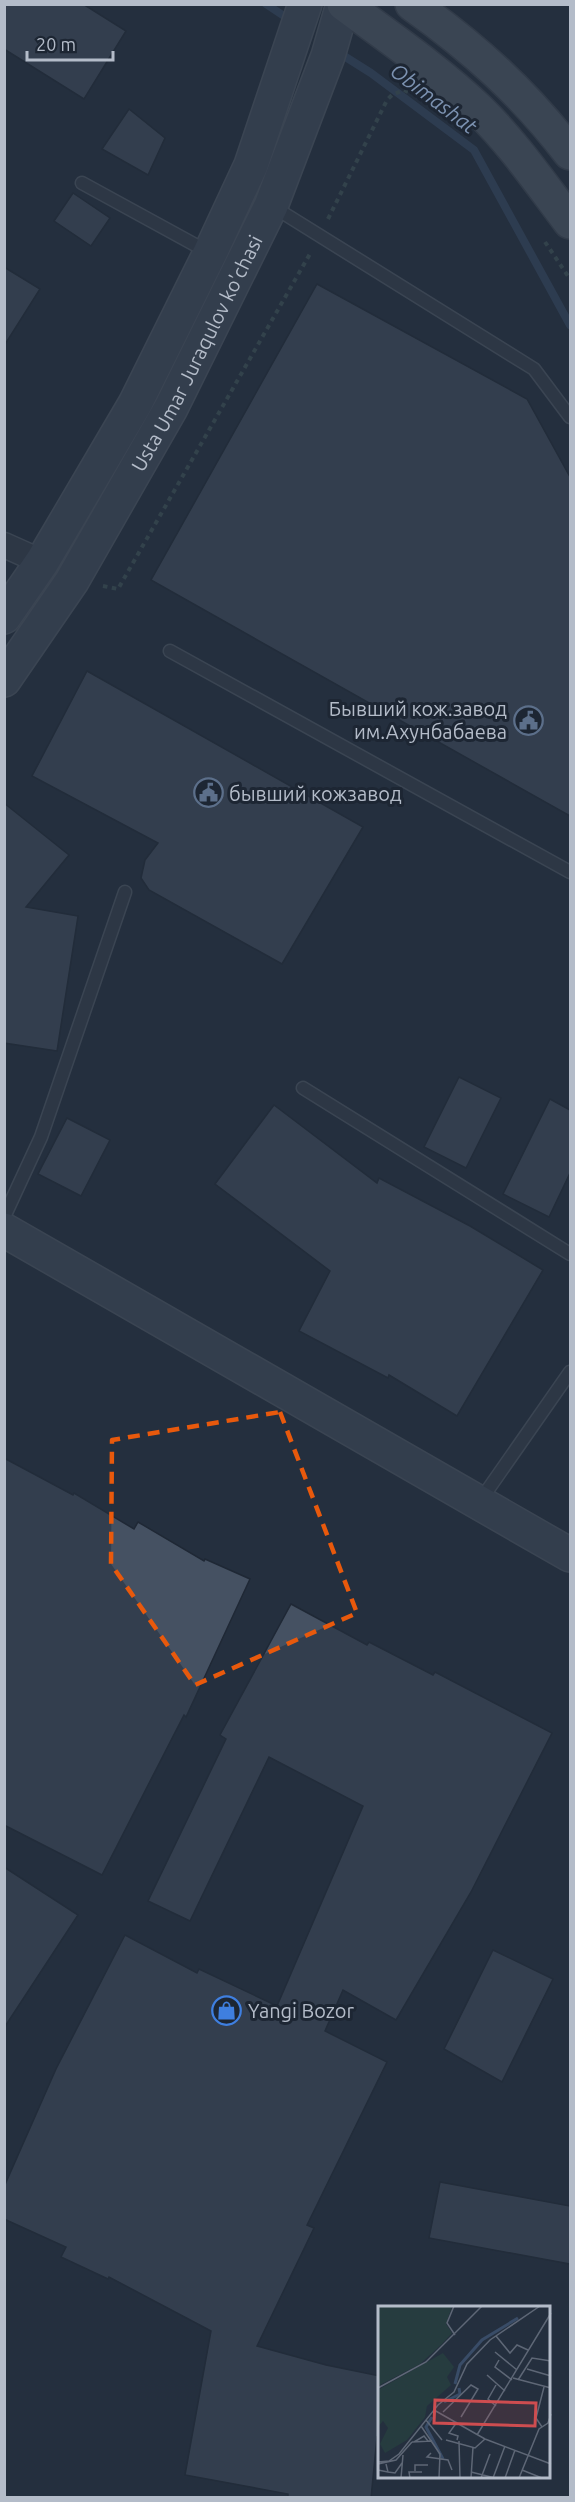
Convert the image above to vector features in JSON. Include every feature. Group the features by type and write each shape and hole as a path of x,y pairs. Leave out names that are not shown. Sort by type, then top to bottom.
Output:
{"main road":[{"name":"Usta Umar Juraqulov ko'chasi","path":"4,617 42,562 135,404 210,253 251,165 305,4"},
{"name":"Usta Umar Juraqulov ko'chasi","path":"4,680 72,581 171,408 271,206 328,56 344,4"},
{"path":"344,4 439,75 478,109 508,141 570,222"},
{"path":"412,4 456,35 490,64 521,94 570,153"},
{"path":"4,1230 570,1555"}],"street":[{"path":"4,545 42,562"}],"lane":[{"path":"82,183 210,253"},
{"path":"271,206 534,369 570,417"},
{"path":"170,651 570,872"},
{"path":"4,1217 41,1137 126,892"},
{"path":"303,1088 570,1254"},
{"path":"479,1501 570,1372"}],"path":[{"path":"72,581 118,589 320,236 387,100 404,90 412,94"},
{"path":"544,241 570,279"}],"highlighted area":[{"path":"280,1412 357,1613 195,1685 111,1564 112,1440"}],"building":[{"path":"4,4 83,4 126,31 84,99 4,49"},
{"path":"129,109 165,138 148,175 102,149"},
{"path":"73,193 110,218 91,246 54,221"},
{"path":"4,267 40,289 4,346"},
{"path":"317,284 527,399 570,477 570,816 151,580"},
{"path":"87,671 363,827 282,964 149,890 141,878 145,860 158,843 32,776"},
{"path":"4,803 69,855 26,907 78,916 57,1051 4,1043"},
{"path":"459,1077 501,1098 466,1168 424,1147"},
{"path":"550,1099 570,1110 570,1173 549,1217 503,1194"},
{"path":"274,1105 377,1183 379,1178 470,1226 543,1270 457,1416 389,1375 388,1378 299,1331 330,1271 215,1184"},
{"path":"67,1118 110,1140 81,1196 38,1174"},
{"path":"4,1458 73,1495 74,1493 134,1529 138,1522 204,1561 205,1559 250,1579 186,1717 184,1715 102,1875 4,1825"},
{"path":"291,1604 367,1645 369,1642 433,1675 435,1672 552,1733 471,1892 396,2020 343,1990 325,2031 387,2062 307,2225 314,2228 257,2346 326,2365 378,2376 378,2437 371,2498 288,2498 288,2494 185,2475 211,2331 109,2277 108,2279 61,2257 66,2247 4,2219 4,2187 56,2069 125,1935 197,1973 199,1969 277,2006 363,1806 269,1757 190,1921 148,1901 226,1739 220,1735"},
{"path":"4,1867 78,1915 4,2028"},
{"path":"493,1950 553,1979 502,2082 444,2049"},
{"path":"440,2182 570,2206 570,2264 429,2238"}],"waterway":[{"name":"Obimashat","path":"266,4 293,22"},
{"name":"Obimashat","path":"336,51 371,73 474,150 570,325"}],"place":[{"name":"Бывший кож.завод им.Ахунбабаева","path":"528,720"},
{"name":"бывший кожзавод","path":"208,793"},
{"name":"Yangi Bozor","path":"227,2010"}]}
